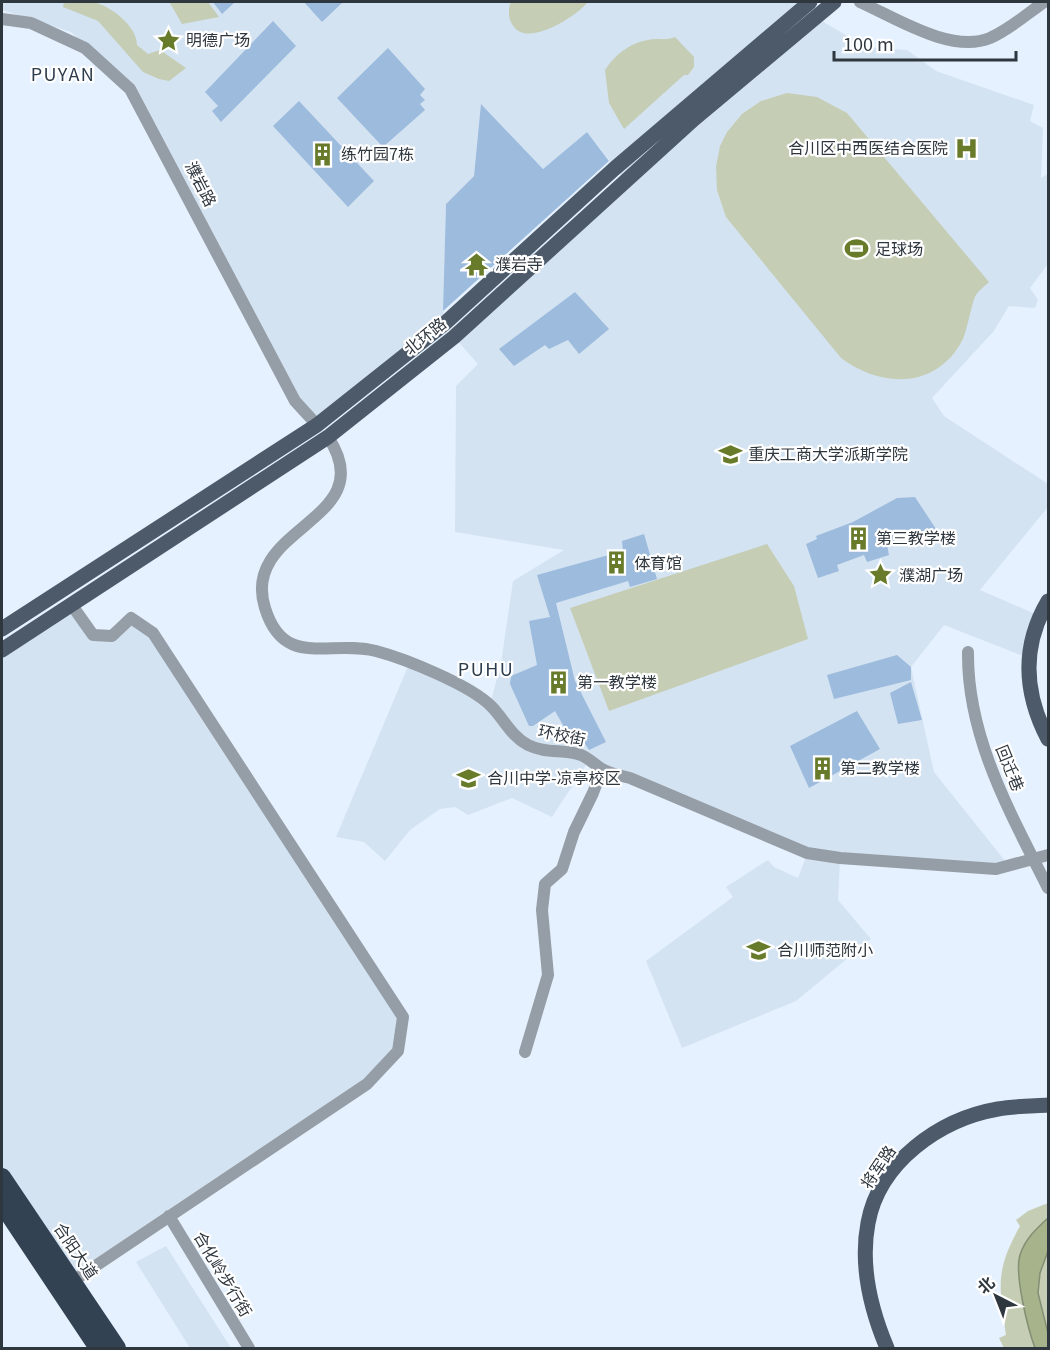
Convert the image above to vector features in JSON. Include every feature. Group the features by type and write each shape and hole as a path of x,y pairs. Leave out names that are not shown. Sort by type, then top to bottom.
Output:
{"highway":[{"name":"合阳大道","path":"2,1177 117,1348"},
{"path":"2,1204 98,1348"}],"main road":[{"name":"北环路","path":"2,629 317,425 443,325 606,176 810,2"},
{"name":"北环路","path":"2,650 328,437 454,337 668,142 834,2"},
{"path":"1048,601 1040,615 1028,658 1028,685 1037,718 1048,740"},
{"name":"将军路","path":"887,1348 867,1284 865,1250 872,1212 879,1193 900,1161 916,1146 945,1127 973,1116 998,1109 1048,1105"}],"street":[{"path":"860,2 946,41 969,42 988,39 1044,2"},
{"name":"濮岩路","path":"2,19 31,23 85,48 130,89 295,401 317,425"},
{"name":"环校街","path":"328,437 336,449 340,465 339,486 327,506 315,519 282,543 269,562 262,584 265,609 281,637 292,646 345,646 376,651 449,680 490,705 509,730 527,744 548,753 578,754 590,759 602,769 630,778 807,853 840,858 996,869 1035,861 1048,855"},
{"path":"71,604 93,635 112,636 131,618 153,633 403,1017 398,1051 367,1084 73,1281"},
{"name":"回迁巷","path":"968,652 978,728 991,771 1048,888"},
{"path":"525,1052 548,975 542,910 545,884 562,869 574,832 593,794 602,769"},
{"name":"合化岭步行街","path":"169,1216 249,1348"}],"shaded area":[{"path":"90,1 115,12 133,31 137,45 148,54 160,50 186,68 169,81 143,72 98,21 63,7 64,2"},
{"name":"重庆工商大学派斯学院","path":"2,2 810,2 776,30 785,42 815,17 866,47 907,50 936,71 1034,105 1030,121 1043,128 1041,178 1048,174 1048,264 1030,288 1038,300 1035,308 1009,306 994,331 932,398 944,416 1048,484 1048,507 980,590 1040,616 1028,658 944,625 911,667 934,772 1010,867 840,858 838,900 871,939 796,1001 682,1048 646,961 733,897 726,887 768,860 774,867 798,878 807,854 590,759 552,817 512,798 468,815 455,807 440,809 410,830 385,861 364,842 336,837 409,664 490,705 501,663 513,581 564,550 455,532 456,386 478,364 454,337 625,180 587,132 543,169 482,105 474,176 446,204 443,325 317,425 295,401 130,89 71,32 2,10"},
{"path":"165,2 208,2 219,17 182,24 170,3"},
{"path":"511,2 588,2 563,22 528,34 519,31 512,24 509,13"},
{"path":"675,37 694,57 694,67 688,75 684,75 624,129 609,103 605,70 615,58 633,45 648,40"},
{"name":"足球场","path":"787,93 817,97 847,113 989,282 974,298 963,339 952,356 939,368 907,379 890,379 873,375 841,358 726,217 717,190 716,167 720,146 727,132 742,114 761,101"},
{"path":"767,544 794,586 808,639 609,711 570,608"},
{"path":"71,604 93,635 112,636 131,618 153,633 403,1017 398,1051 367,1084 73,1281 2,1177 2,650"},
{"path":"1048,1203 1048,1348 1004,1348 999,1338 1006,1335 1001,1279 1006,1255 1020,1226 1016,1220 1028,1211"},
{"path":"1048,1218 1048,1251 1040,1273 1038,1293 1048,1333 1048,1348 1035,1348 1023,1302 1019,1264 1022,1249 1028,1239"},
{"path":"166,1246 231,1348 190,1348 136,1262"}],"building":[{"path":"213,2 235,2 222,14"},
{"path":"304,2 343,2 322,22"},
{"path":"273,21 296,46 221,122 212,111 218,106 205,92"},
{"path":"388,48 425,89 420,95 425,100 420,104 425,110 383,147 337,98"},
{"name":"练竹园7栋","path":"299,101 374,181 348,207 273,126"},
{"name":"濮岩寺","path":"481,104 543,169 587,132 609,161 443,311 446,204 474,176"},
{"path":"575,292 609,329 579,354 568,340 549,349 545,345 514,366 499,349"},
{"name":"第三教学楼","path":"915,497 936,529 913,539 910,532 887,545 889,555 867,562 864,555 837,565 839,571 818,578 806,544 817,539 816,536 853,522 897,498"},
{"path":"644,534 657,579 630,587 628,581 556,603 575,681 606,742 589,750 582,739 572,741 555,711 533,726 529,726 510,684 511,676 537,665 529,621 550,617 537,575 623,551 622,541"},
{"path":"897,655 911,667 911,680 834,699 827,675"},
{"path":"911,682 922,720 898,724 890,693"},
{"name":"第二教学楼","path":"857,711 880,749 809,788 790,746"}],"place":[{"name":"明德广场","path":"168,40"},
{"name":"合川区中西医结合医院","path":"966,148"},
{"name":"练竹园7栋","path":"323,154"},
{"name":"足球场","path":"857,249"},
{"name":"濮岩寺","path":"477,264"},
{"name":"重庆工商大学派斯学院","path":"730,454"},
{"name":"第三教学楼","path":"858,538"},
{"name":"体育馆","path":"616,563"},
{"name":"濮湖广场","path":"881,575"},
{"name":"第一教学楼","path":"559,682"},
{"name":"第二教学楼","path":"822,768"},
{"name":"合川中学-凉亭校区","path":"469,778"},
{"name":"合川师范附小","path":"759,950"}],"district":[{"name":"PUYAN","path":"63,75"},
{"name":"PUHU","path":"486,670"}]}
